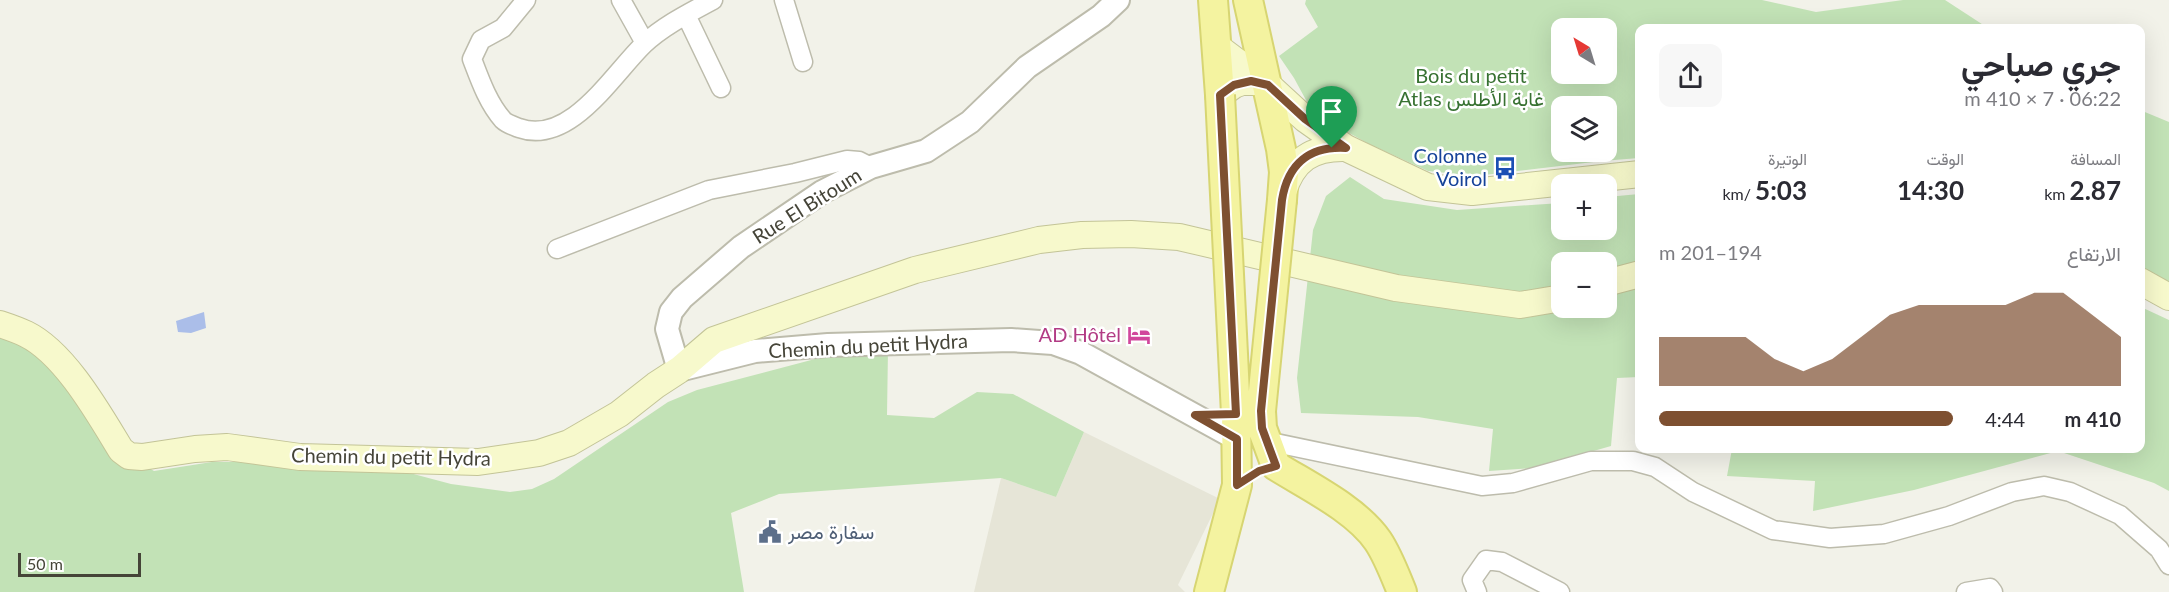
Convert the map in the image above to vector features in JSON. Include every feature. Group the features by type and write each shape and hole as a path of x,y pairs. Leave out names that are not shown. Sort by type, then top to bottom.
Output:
{"main road":[{"path":"1213,0 1245,421"},
{"path":"1209,592 1237,485 1284,172 1268,85 1248,0"},
{"path":"1216,46 1268,85 1305,119 1346,148 1428,187 1472,192 1635,175"},
{"path":"1220,95 1242,82 1260,82 1268,85"},
{"path":"1282,196 1287,179 1305,157 1318,150 1346,148"},
{"path":"679,370 714,340 904,274 1039,240 1082,235 1131,234 1179,237 1396,288 1520,305 1551,300"},
{"path":"1617,280 1635,275"},
{"path":"2145,284 2169,297"},
{"name":"Chemin du petit Hydra","path":"0,324 28,335 51,352 76,380 121,450 129,456 141,458 195,449 227,447 300,457 478,462 539,453 569,443 619,414 679,370"},
{"path":"1245,421 1262,428 1271,454 1365,525 1386,556 1402,592"},
{"path":"1237,485 1259,471 1271,454"}],"street":[{"path":"526,0 503,28 481,40 472,59 487,98 504,122 531,132 557,128 580,112 645,43 663,29 713,0"},
{"path":"621,0 645,43"},
{"path":"784,0 803,62"},
{"name":"Rue El Bitoum","path":"679,370 667,329 675,304 741,247 822,192 871,167 926,151 970,122 1027,67 1101,16 1118,0"},
{"path":"686,15 721,88"},
{"path":"557,249 709,190 847,160 860,161 871,167"},
{"name":"Chemin du petit Hydra","path":"679,370 754,351 828,345 1011,340 1053,343 1081,353 1195,415 1245,421"},
{"path":"1271,454 1482,486 1513,483 1590,461 1633,461 1655,467 1694,492 1773,530 1830,538 1884,534 1948,516 2012,492 2044,486 2070,492 2120,515 2159,549 2169,565"},
{"path":"1477,592 1472,580 1485,560 1502,562 1560,592"},
{"path":"1966,592 1990,588 1993,592"}],"shaded area":[{"path":"1084,432 1220,499 1178,585 1185,592 974,592 1001,478 1056,497"}],"green space":[{"name":"Bois du petit Atlas غابة الأطلس","path":"1306,0 1762,0 1816,12 1903,0 1945,0 1982,24 1635,24 1635,158 1617,160 1617,96 1551,96 1551,162 1594,162 1476,176 1428,171 1369,144 1313,113 1279,56 1318,27 1305,4"},
{"path":"2145,112 2169,122 2169,282 2145,271"},
{"path":"1350,177 1384,199 1457,210 1551,204 1551,240 1617,240 1617,196 1635,194 1635,377 1617,378 1611,446 1534,468 1489,471 1493,429 1418,417 1301,413 1297,378 1313,230 1326,196"},
{"path":"2145,309 2169,320 2169,491 2154,483 2064,453 2145,453"},
{"path":"0,330 39,351 129,456 154,471 212,462 249,462 312,470 357,459 451,484 510,492 532,489 554,479 668,402 697,390 834,354 888,349 887,415 934,418 977,392 1013,394 1084,432 1056,497 1001,478 779,494 731,513 744,592 0,592"},
{"path":"1731,453 2051,453 1914,490 1813,511 1815,481 1727,476"}],"water":[{"path":"204,312 206,328 191,333 178,332 176,321"}],"place":[{"name":"Colonne Voirol","path":"1505,168"},
{"name":"AD Hôtel","path":"1139,335"},
{"name":"سفارة مصر","path":"770,532"}],"route":[{"path":"1242,82 1260,82 1268,85 1305,119 1346,148 1332,148 1318,150 1305,157 1287,179 1283,192 1261,411 1262,428 1276,466 1259,471 1237,485 1237,439 1195,415 1236,414 1220,95 1242,82"}]}
